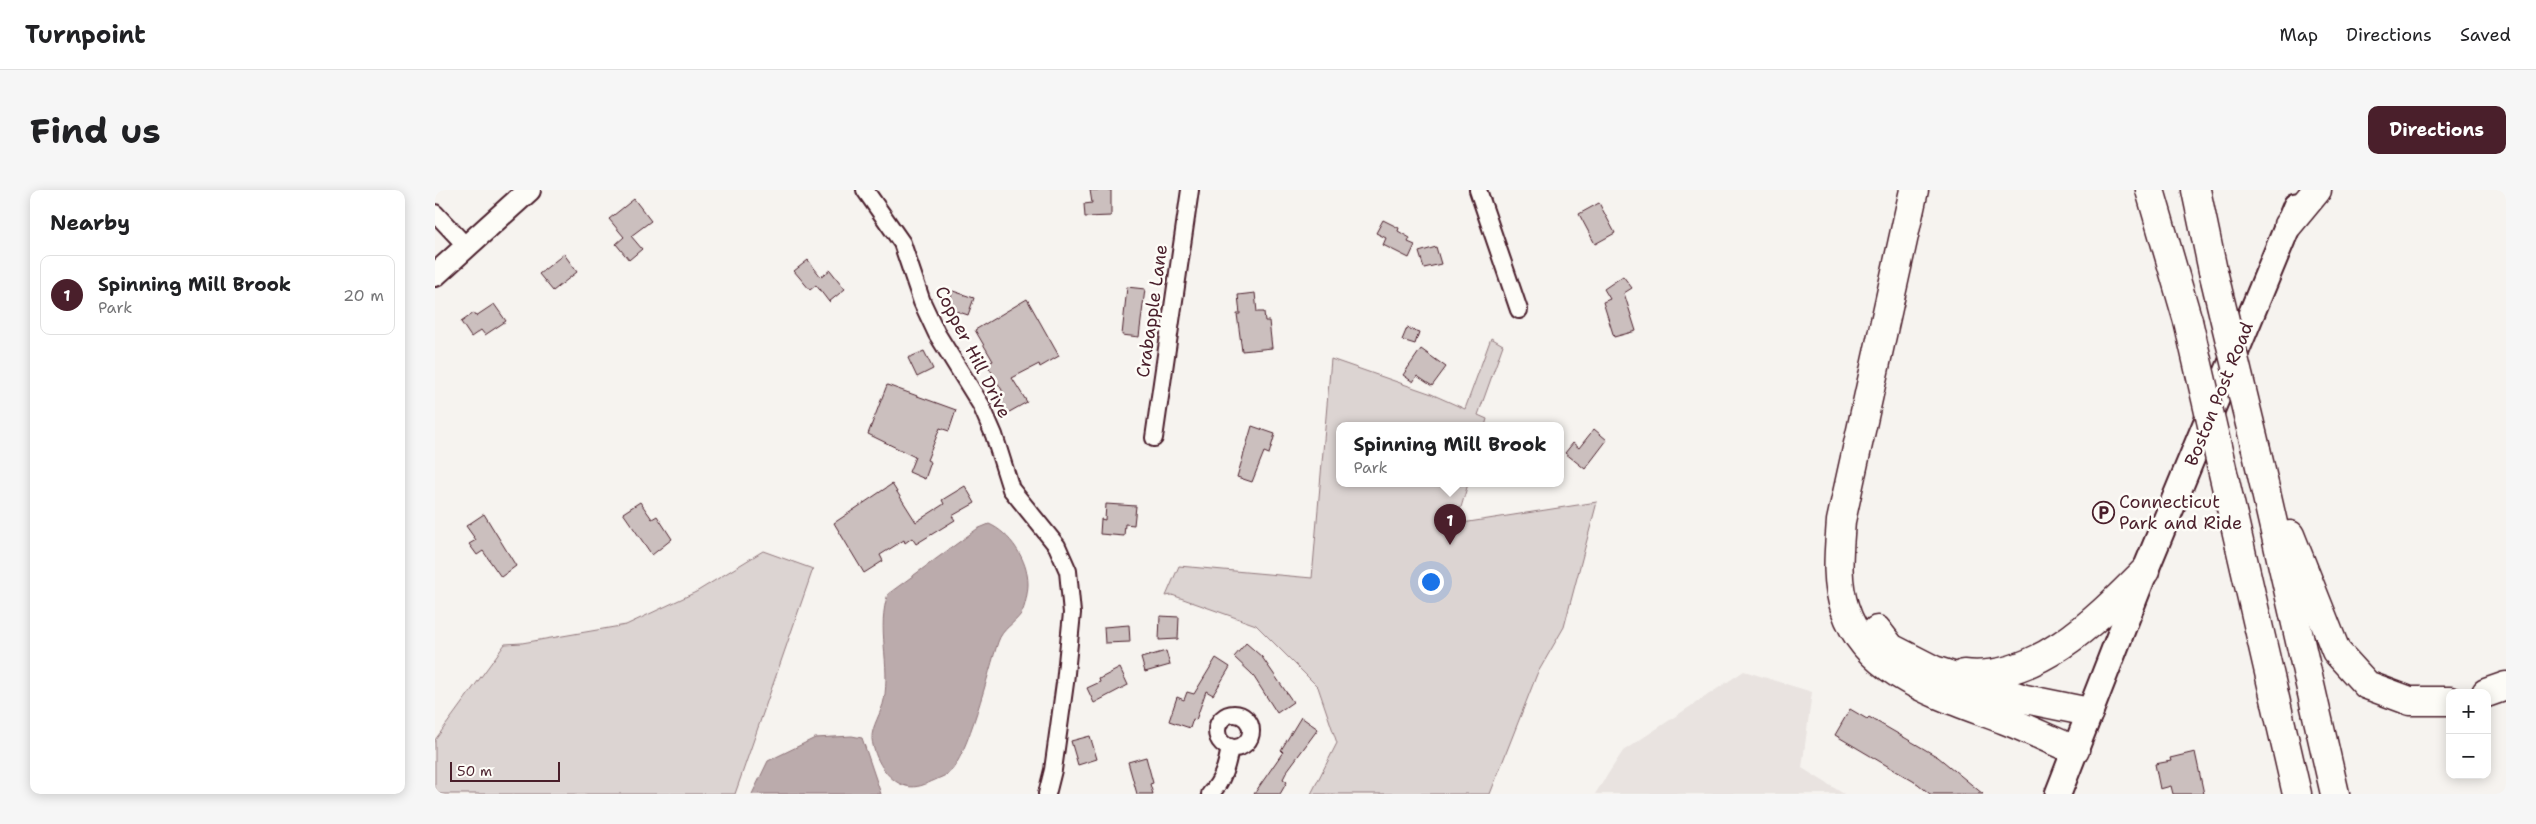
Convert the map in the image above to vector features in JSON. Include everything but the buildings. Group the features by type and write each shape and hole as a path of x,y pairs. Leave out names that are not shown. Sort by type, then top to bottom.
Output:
{"highway":[{"path":"1914,190 1841,521 1837,570 1845,609 1863,643 1890,669 1922,688 2023,727 2075,750"},
{"path":"1929,190 1854,534 1852,576 1866,617 1891,648 1934,670 2025,698 2089,712"},
{"path":"2150,190 2189,321"},
{"path":"2161,190 2297,794"},
{"path":"2196,190 2213,271 2335,794"},
{"path":"2289,225 2317,190"},
{"path":"2256,449 2336,651 2367,685 2410,701 2446,701"},
{"path":"1934,670 1974,675 2006,671 2044,656 2081,633 2145,571"},
{"path":"2491,691 2506,686"}],"main road":[{"name":"Boston Post Road","path":"2057,794 2145,571 2302,190"}],"street":[{"path":"435,275 529,190"},
{"name":"Copper Hill Drive","path":"865,190 902,243 923,302 937,334 981,405 1011,488 1057,546 1068,571 1072,613 1053,770 1047,794"},
{"name":"Crabapple Lane","path":"1154,438 1190,190 1203,190"},
{"path":"1478,190 1519,310"},
{"path":"435,213 467,247"},
{"path":"1210,794 1217,787 1226,768 1230,747"}],"shaded area":[{"path":"1491,338 1503,345 1478,415 1487,419 1486,422 1336,422 1336,487 1467,487 1456,524 1597,502 1564,627 1537,674 1490,794 1311,794 1337,743 1318,687 1256,625 1172,595 1166,596 1179,566 1312,578 1331,359 1429,393 1465,409"},
{"path":"989,524 997,528 1011,541 1025,566 1028,584 1024,608 1018,618 1005,630 998,642 977,712 956,764 949,773 932,782 917,786 906,786 887,774 875,754 872,739 873,730 883,705 886,687 883,620 888,594 977,529"},
{"path":"763,551 813,569 735,794 435,794 435,740 505,644 522,643 626,625 696,592"},
{"path":"1744,671 1812,692 1802,768 1844,794 1595,794 1623,751"},
{"path":"852,736 862,738 881,794 752,794 768,761 815,738"}],"place":[{"name":"Connecticut Park and Ride","path":"2103,512"},
{"name":"Spinning Mill Brook","path":"1450,545"}]}
